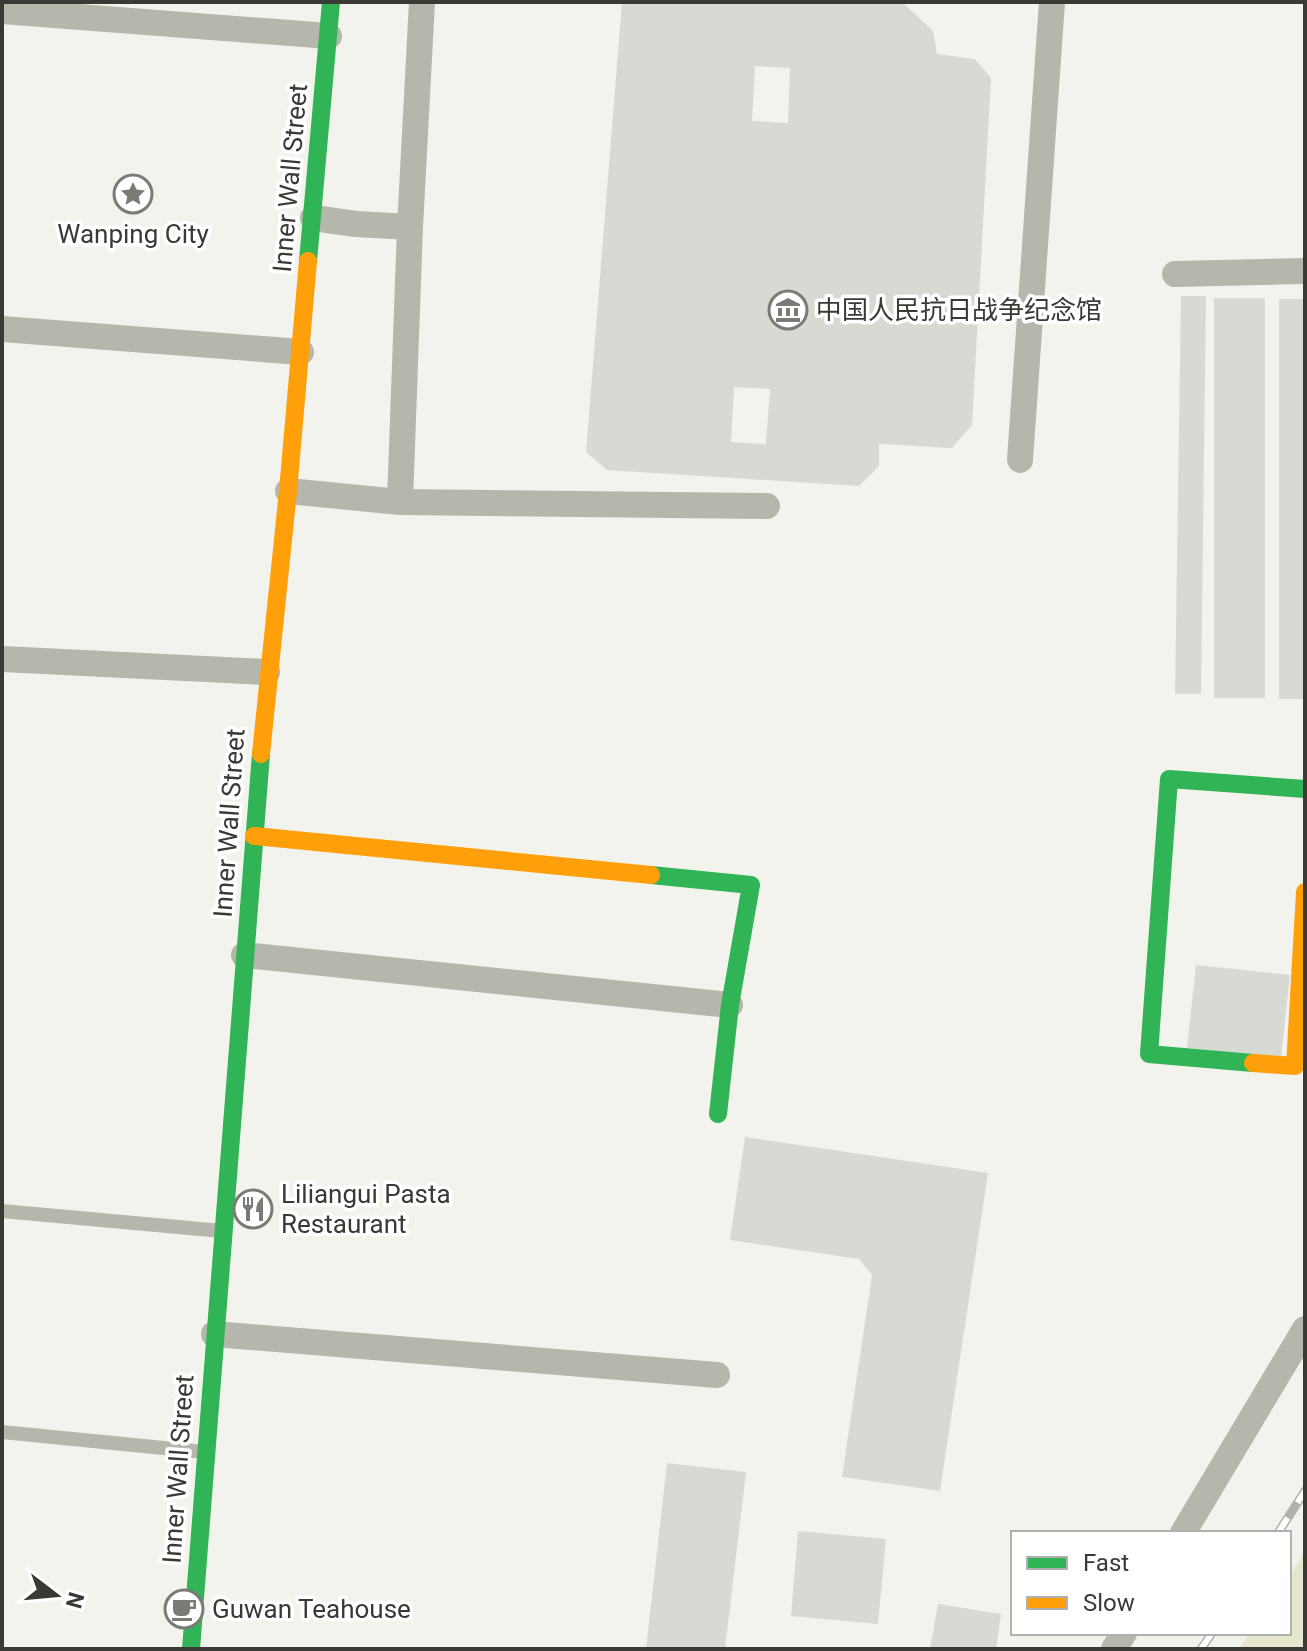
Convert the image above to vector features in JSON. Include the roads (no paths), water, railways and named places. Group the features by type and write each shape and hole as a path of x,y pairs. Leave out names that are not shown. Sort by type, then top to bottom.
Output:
{"street":[{"name":"Inner Wall Street","path":"191,1649 267,672 288,491 331,2"},
{"path":"400,502 422,2"},
{"path":"1020,460 1052,2"},
{"path":"2,11 329,36"},
{"path":"313,218 410,227"},
{"path":"1175,274 1305,271"},
{"path":"2,329 301,352"},
{"path":"288,491 400,502 767,506"},
{"path":"2,659 267,672"},
{"path":"1305,789 1169,779 1149,1054 1295,1066 1305,892"},
{"path":"254,836 751,885 730,1005 718,1114"},
{"path":"244,955 730,1005"},
{"path":"1184,1531 1305,1329"},
{"path":"214,1334 717,1375"}],"lane":[{"path":"2,1211 222,1231"},
{"path":"2,1432 204,1452"}],"railway":[{"path":"1279,1531 1305,1491"},
{"path":"1201,1649 1211,1635"}],"place":[{"name":"Wanping City","path":"133,194"},
{"name":"中国人民抗日战争纪念馆","path":"788,310"},
{"name":"Liliangui Pasta Restaurant","path":"253,1209"},
{"name":"Guwan Teahouse","path":"184,1609"}]}
